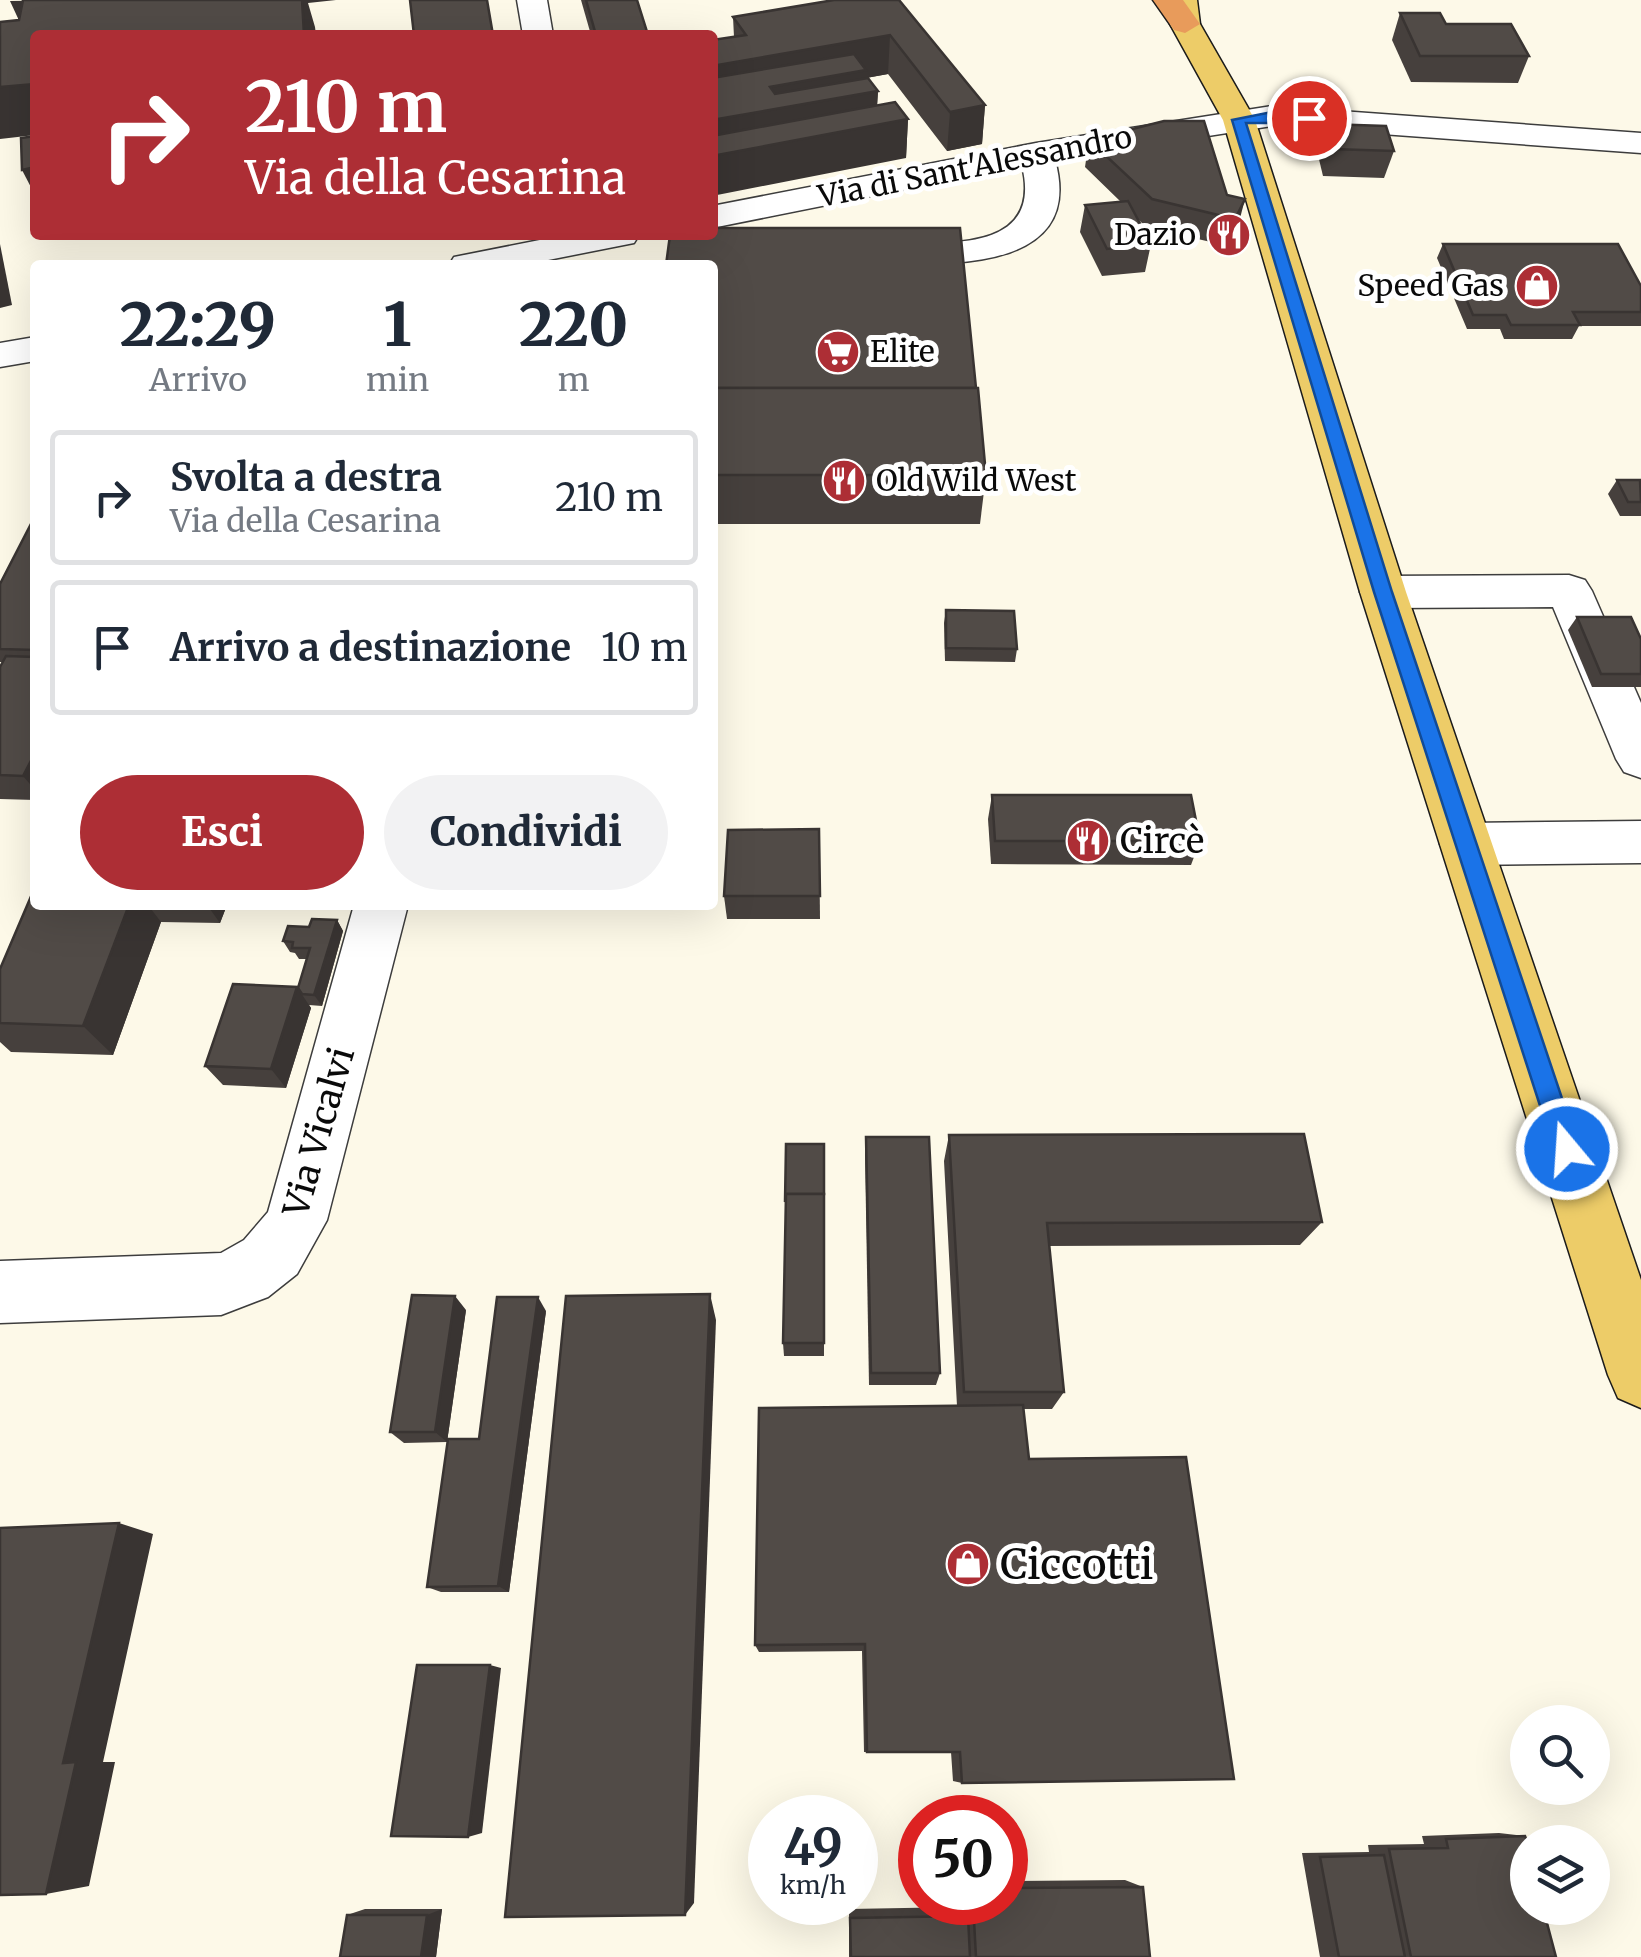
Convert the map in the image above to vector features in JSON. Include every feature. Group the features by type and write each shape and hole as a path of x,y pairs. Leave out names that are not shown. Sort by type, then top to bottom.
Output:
{"main road":[{"path":"1182,6 1238,120 1383,592 1641,1374"}],"street":[{"path":"532,0 537,30"},
{"name":"Via di Sant'Alessandro","path":"718,216 1036,153 1272,116 1641,142"},
{"path":"848,254 963,251 1016,235 1042,206 1044,186 1036,153"},
{"path":"495,260 597,240"},
{"path":"0,355 30,349"},
{"path":"1383,592 1568,591 1641,759"},
{"path":"1466,844 1641,842"},
{"name":"Via Vicalvi","path":"0,1292 221,1284 241,1279 269,1260 296,1220 380,910"}],"building":[{"path":"23,0 302,0 304,30 30,30 30,84 0,87 0,22 19,20"},
{"path":"410,0 487,0 492,30 413,30"},
{"path":"586,0 637,0 646,30 595,30"},
{"path":"834,0 899,0 985,105 950,112 890,35 718,65 718,39 746,35 733,17"},
{"path":"1400,13 1440,13 1446,24 1511,24 1529,56 1420,56"},
{"path":"854,54 866,70 770,87 775,94 868,78 878,91 718,119 718,77"},
{"path":"895,102 908,119 718,155 718,135"},
{"path":"1164,121 1204,121 1227,195 1245,199 1235,219 1152,199 1089,140"},
{"path":"1326,124 1386,126 1394,151 1332,149"},
{"path":"30,137 30,168 22,170 21,138"},
{"path":"1128,201 1151,244 1107,249 1085,205"},
{"name":"Elite","path":"718,228 960,228 976,388 718,388 718,260 667,260 669,240 718,240"},
{"name":"Speed Gas","path":"1443,244 1618,244 1641,286 1641,312 1573,312 1580,325 1511,325 1506,315 1473,315"},
{"path":"718,388 978,388 986,475 718,475"},
{"path":"1617,480 1640,480 1641,502 1628,502"},
{"path":"30,526 30,650 0,649 0,584"},
{"path":"946,610 1014,611 1017,649 946,648"},
{"path":"1577,617 1631,617 1641,639 1641,674 1601,674"},
{"path":"6,656 30,657 30,763 23,776 0,775 0,667"},
{"path":"992,795 1191,795 1200,841 995,841"},
{"path":"819,829 820,896 724,896 728,830"},
{"path":"30,899 30,910 127,910 83,1026 0,1023 0,969"},
{"path":"312,919 337,920 314,995 302,994 298,988 310,948 292,948 293,942 283,941 288,926 309,927"},
{"path":"233,984 297,987 271,1069 205,1066"},
{"path":"1304,1134 1322,1222 1047,1223 1064,1392 964,1392 949,1135"},
{"path":"866,1137 929,1137 940,1373 871,1373"},
{"path":"786,1144 824,1144 824,1194 786,1194 785,1202"},
{"path":"786,1194 824,1194 824,1343 783,1343"},
{"path":"710,1294 685,1915 505,1917 566,1296"},
{"path":"412,1295 455,1296 435,1432 390,1432"},
{"path":"497,1297 538,1297 498,1586 427,1587 448,1439 479,1439"},
{"name":"Ciccotti","path":"1023,1405 1029,1459 1186,1457 1234,1779 962,1783 960,1752 867,1752 865,1644 755,1645 759,1408"},
{"path":"119,1523 63,1763 76,1762 46,1894 0,1895 0,1528"},
{"path":"417,1665 490,1665 468,1837 391,1836"},
{"path":"1510,1837 1510,1925 1548,1925 1556,1957 1411,1957 1389,1849 1448,1848 1446,1839"},
{"path":"1384,1855 1405,1957 1339,1957 1320,1857"},
{"path":"1143,1887 1150,1957 976,1957 974,1925 1028,1925 1028,1888"},
{"path":"347,1915 427,1915 421,1957 340,1957"},
{"path":"898,1917 898,1925 968,1925 970,1957 851,1957 850,1925 878,1925 878,1918"}],"place":[{"name":"Dazio","path":"1229,235"},
{"name":"Speed Gas","path":"1537,286"},
{"name":"Elite","path":"838,352"},
{"name":"Old Wild West","path":"844,481"},
{"name":"Circè","path":"1088,841"},
{"name":"Ciccotti","path":"968,1564"}],"route":[{"path":"1309,118 1272,116 1238,120 1383,592 1567,1149"}]}
